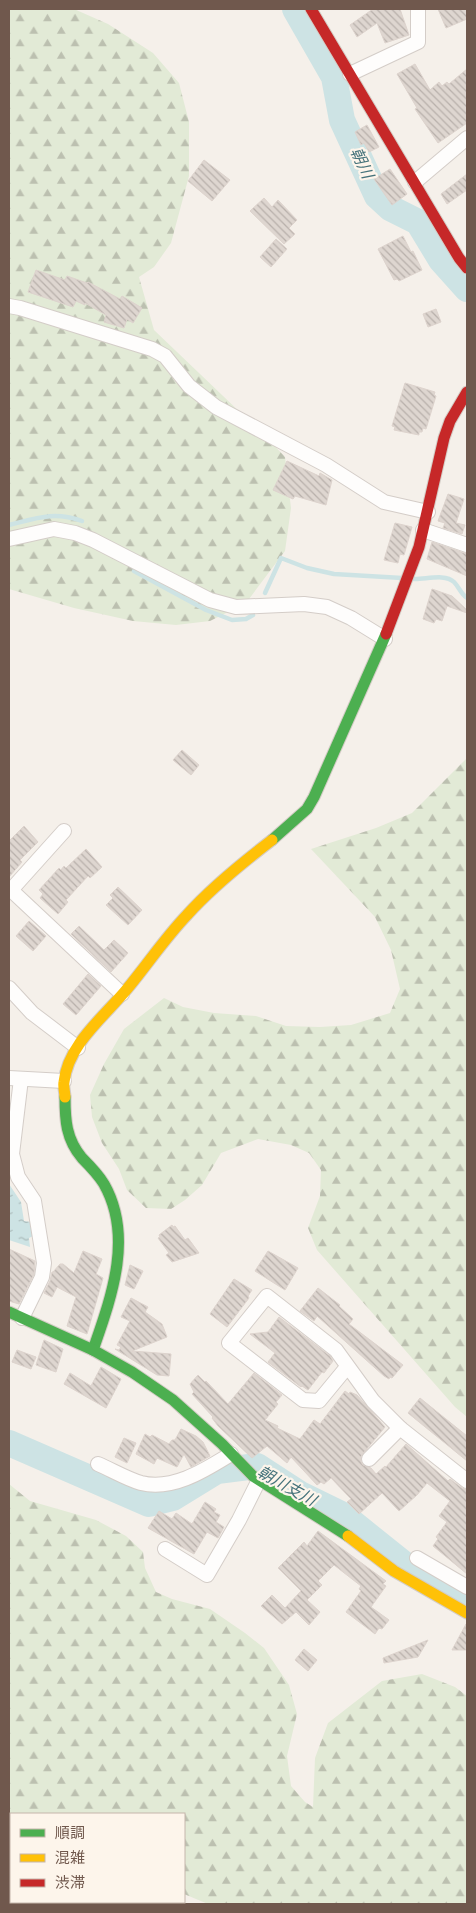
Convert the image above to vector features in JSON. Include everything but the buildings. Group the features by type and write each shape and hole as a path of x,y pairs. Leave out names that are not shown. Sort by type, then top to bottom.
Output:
{"street":[{"path":"311,9 459,258 467,268"},
{"path":"350,74 418,42 418,9"},
{"path":"415,182 467,138"},
{"path":"9,306 152,349 164,356 189,386 216,407 326,465 384,502 428,512"},
{"path":"93,1350 109,1306 115,1281 119,1258 118,1227 112,1199 104,1184 70,1138 64,1112 64,1081 78,1048 98,1021 192,909 307,809 384,639 410,572 428,512 445,437 451,420 467,392"},
{"path":"9,539 54,529 75,533 93,540 210,600 236,606 304,604 327,607 351,618 384,639"},
{"path":"423,530 467,545"},
{"path":"64,831 11,890 122,994"},
{"path":"9,988 32,1013 78,1048"},
{"path":"22,1318 42,1277 44,1263 34,1202 18,1176 12,1154 15,1079 64,1081"},
{"path":"348,1367 319,1401 303,1400 230,1343 267,1296 336,1350 373,1401 400,1428 467,1481"},
{"path":"9,1312 93,1350 132,1372 173,1400 256,1478 352,1539 394,1571 467,1614"},
{"path":"369,1459 400,1428"},
{"path":"98,1464 140,1482 166,1484 177,1482 234,1457"},
{"path":"165,1549 207,1574 239,1520 256,1478"},
{"path":"416,1558 467,1587"}],"green space":[{"path":"9,9 74,9 108,24 153,53 179,83 189,122 189,176 171,243 154,267 139,277 154,330 285,457 291,508 285,551 246,603 210,621 176,625 133,621 74,608 9,589"},
{"path":"467,758 467,1417 455,1407 317,1250 308,1228 320,1196 321,1170 309,1153 291,1145 258,1139 221,1153 202,1185 171,1209 146,1208 127,1190 119,1169 102,1143 92,1117 90,1095 104,1064 124,1029 164,998 183,1007 214,1013 256,1016 286,1026 320,1027 351,1025 390,1013 400,989 391,950 375,917 311,849 376,828 412,813"},
{"path":"9,1484 30,1501 96,1520 126,1536 143,1552 145,1568 156,1592 172,1599 210,1609 264,1648 289,1685 297,1714 287,1756 291,1786 305,1802 313,1807 315,1758 328,1723 382,1681 422,1674 455,1687 467,1696 467,1904 208,1904 185,1894 185,1813 10,1813 9,1867"}],"water":[{"path":"9,1184 21,1202 24,1221 31,1222 33,1236 29,1238 30,1247 9,1240"}],"waterway":[{"name":"朝川","path":"295,9 334,77 342,120 377,196 390,208 418,222 441,260 467,289"},
{"path":"9,525 54,516 63,516 82,521"},
{"path":"265,593 281,558 307,568 334,574 402,578"},
{"path":"134,571 206,610 232,620 246,619 253,615"},
{"path":"413,579 440,577 450,579 467,598"},
{"name":"朝川支川","path":"9,1443 149,1504 173,1498 217,1471 257,1466 300,1494 343,1515 409,1568 467,1600"}],"traffic: fast":[{"path":"272,840 307,809 314,797 386,634"},
{"path":"65,1097 66,1121 73,1144 104,1184 113,1204 117,1225 118,1246 112,1289 93,1350"},
{"path":"9,1312 93,1350 132,1372 173,1400 222,1444 253,1476 348,1536"}],"traffic: slow":[{"path":"65,1097 64,1084 67,1068 72,1055 89,1031 127,989 171,933 197,905 228,876 272,840"},
{"path":"348,1536 394,1571 467,1613"}],"traffic: jam":[{"path":"311,9 459,258 467,268"},
{"path":"386,634 419,547 444,438 450,421 467,392"}]}
